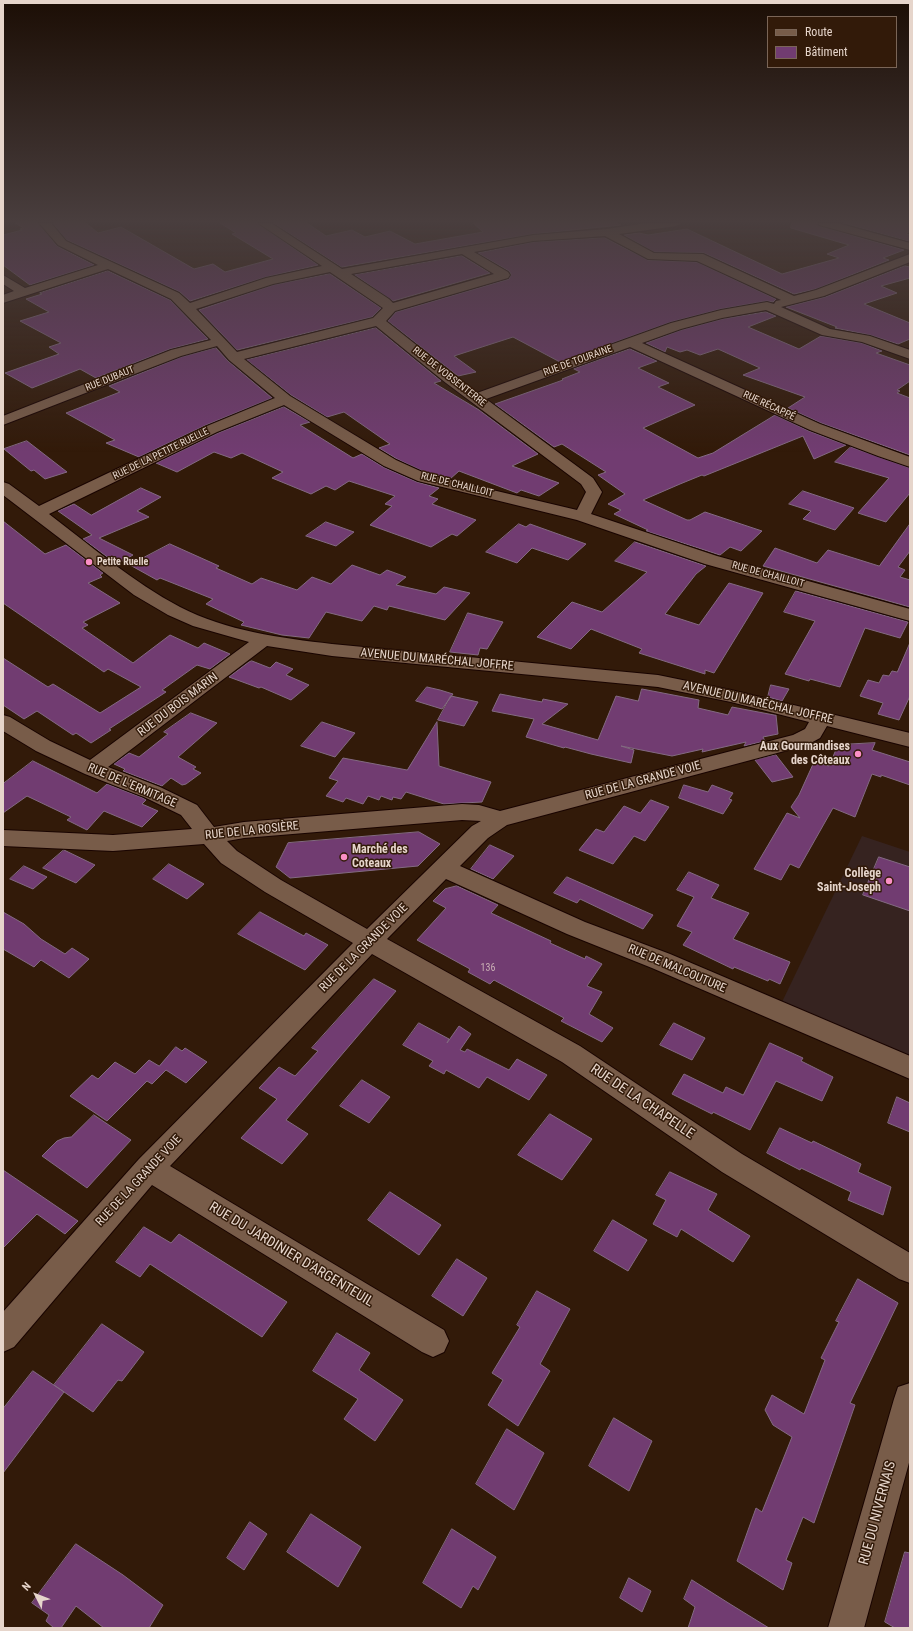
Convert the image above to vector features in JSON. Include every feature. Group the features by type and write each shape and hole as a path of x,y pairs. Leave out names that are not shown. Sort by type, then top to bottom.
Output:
{"street":[{"name":"RUE DE CHAILLOIT","path":"178,299 234,357 285,399 390,463 418,476 582,516 711,560 910,615"},
{"path":"188,308 215,299"},
{"path":"380,299 390,308"},
{"path":"234,357 378,321 390,308 421,299"},
{"path":"790,299 794,301"},
{"name":"RUE DE TOURAINE","path":"476,398 676,326 721,314 800,299"},
{"path":"767,306 826,332 865,339 910,355"},
{"name":"RUE DE VOBSENTERRE","path":"378,321 451,380 587,481 594,492 582,516"},
{"name":"RUE DUBAUT","path":"3,421 176,353 218,342"},
{"name":"RUE RÉCAPPÉ","path":"630,342 815,427 883,454 910,462"},
{"name":"RUE DE LA PETITE RUELLE","path":"38,513 212,429 285,399"},
{"name":"AVENUE DU MARÉCHAL JOFFRE","path":"3,487 140,591 157,602 200,622 263,640 332,650 658,681 731,696 910,740"},
{"name":"RUE DU BOIS MARIN","path":"92,769 263,640"},
{"name":"RUE DE LA GRANDE VOIE","path":"3,1336 149,1168 370,941 445,869 480,832 500,819 800,740 813,733 821,718"},
{"name":"RUE DE L'ERMITAGE","path":"3,722 43,746 92,769 152,792 189,810 209,836 229,857 273,886 370,941"},
{"name":"RUE DE LA ROSIÈRE","path":"3,838 113,843 209,836 244,830 462,812 479,813 500,819"},
{"name":"RUE DE MALCOUTURE","path":"445,869 576,928 662,961 910,1068"},
{"name":"RUE DE LA CHAPELLE","path":"370,941 571,1054 732,1163 910,1270"},
{"name":"RUE DU JARDINIER D'ARGENTEUIL","path":"149,1168 433,1341"},
{"name":"RUE DU NIVERNAIS","path":"846,1628 910,1399"}],"shaded area":[{"path":"862,836 910,852 910,1057 782,1002"}],"building":[{"path":"26,299 168,299 208,339 170,349 96,378 80,369 32,388 5,373 59,354 49,347 61,343 20,321 49,312"},
{"path":"231,299 368,299 381,308 372,317 237,350 199,310"},
{"path":"440,299 776,299 773,302 767,301 721,309 671,322 560,362 513,337 454,356 476,372 458,376 388,321 396,312"},
{"path":"817,299 879,299 864,304 910,323 910,339 898,344 870,335 835,328 837,327 786,307"},
{"path":"766,312 776,316 748,327 799,349 821,336 862,343 882,351 876,353 910,365 910,381 897,390 900,391 897,393 910,398 910,455 821,423 788,408 805,397 743,375 760,368 718,349 700,355 687,350 680,352 667,347 665,352 646,343 681,330 722,319"},
{"path":"376,328 441,381 434,383 479,410 538,454 512,466 559,483 539,496 521,490 517,493 459,471 450,479 429,474 397,459 379,448 390,444 344,412 327,417 291,395 247,360"},
{"path":"216,348 228,361 272,398 206,425 139,457 106,443 115,440 66,413 120,392 109,386 181,357"},
{"path":"630,349 657,361 638,368 669,383 658,387 695,405 643,428 698,458 713,453 775,415 809,431 846,445 814,459 803,436 704,476 702,475 643,500 687,520 690,520 705,512 762,531 741,551 730,547 720,555 646,531 648,530 614,514 621,510 608,504 625,494 598,475 606,472 562,444 554,447 495,404 563,380 562,379 580,372 574,369"},
{"path":"284,407 310,422 300,425 353,458 362,454 383,467 417,482 439,488 429,496 438,499 432,504 476,520 457,536 452,534 431,547 370,525 392,506 385,504 395,496 349,481 335,490 326,486 311,494 272,478 283,472 242,453 231,458 214,452 177,472 156,463 218,433"},
{"path":"27,441 67,472 45,479 34,470 31,471 4,449"},
{"path":"851,447 910,468 910,493 886,522 858,513 889,478 835,462"},
{"path":"141,488 161,497 137,511 149,517 99,538 133,555 117,564 83,539 92,535 58,511 74,504 91,515"},
{"path":"803,491 854,508 835,530 803,519 811,511 789,504"},
{"path":"3,521 45,554 66,545 103,573 100,575 102,577 88,583 120,603 83,622 88,625 82,628 133,663 170,635 198,648 204,643 230,654 210,669 197,665 162,690 166,692 109,729 111,730 91,743 76,733 73,735 37,711 24,719 3,705 3,658 48,687 53,684 100,713 141,687 108,669 104,672 3,603"},
{"path":"326,522 354,532 336,546 306,536"},
{"path":"519,524 526,527 530,524 586,544 568,560 532,548 517,563 486,552"},
{"path":"910,524 910,551 898,567 905,570 900,577 910,580 910,607 763,566 775,548 817,563 828,550 879,566"},
{"path":"635,542 706,566 696,574 665,614 699,625 729,583 763,593 714,673 705,670 705,674 639,653 642,649 591,629 571,649 537,637 572,602 602,612 647,572 615,561"},
{"path":"170,544 219,566 216,568 252,584 261,578 297,590 312,577 331,584 352,565 380,575 387,570 406,577 396,585 436,594 444,587 470,593 445,620 389,606 387,610 374,606 362,621 326,612 309,638 282,635 241,625 244,622 206,604 213,599 160,578 157,580 130,565"},
{"path":"796,591 908,622 900,638 865,628 840,687 810,679 809,681 785,674 815,621 784,612"},
{"path":"468,613 503,622 487,649 480,648 478,655 450,652"},
{"path":"910,643 910,696 899,720 878,714 883,703 860,696 868,680 879,683 883,675 889,676 892,671 897,672"},
{"path":"252,661 270,668 276,662 293,669 286,675 309,685 291,700 261,687 259,688 229,677"},
{"path":"771,685 789,689 782,701 768,697"},
{"path":"427,687 453,694 442,709 416,701"},
{"path":"642,689 699,700 698,708 728,715 732,707 776,715 778,734 763,737 765,741 744,746 746,742 702,752 703,749 672,756 621,746 634,750 631,763 564,748 526,737 534,719 492,711 500,694 542,702 543,699 568,704 542,724 598,740 616,696 638,701"},
{"path":"451,696 478,702 464,726 438,720"},
{"path":"191,713 217,723 178,757 196,767 193,769 201,773 186,784 182,785 171,778 162,786 123,771 125,769 114,764 129,753 139,757 168,734 164,732"},
{"path":"322,722 355,733 335,757 301,746"},
{"path":"437,722 439,766 491,782 482,802 444,804 406,792 401,799 393,797 392,800 381,796 379,800 368,796 363,804 346,798 343,802 326,796 338,781 329,778 343,758 407,770"},
{"path":"875,743 872,750 910,762 910,785 881,775 881,777 872,774 855,817 833,808 799,868 790,864 781,880 754,869 787,813 800,818 791,807 799,795 814,762 829,766 838,745"},
{"path":"776,755 793,777 772,782 755,760"},
{"path":"33,761 97,793 107,784 143,798 146,800 142,804 158,811 142,827 104,811 87,830 67,820 71,817 27,796 3,813 3,784"},
{"path":"684,785 708,792 712,785 733,793 729,799 732,800 723,814 679,798"},
{"path":"651,800 669,807 645,841 634,836 613,864 579,850 596,829 604,832 624,806 640,813"},
{"name":"Marché des Coteaux","path":"419,832 440,844 418,866 290,878 276,867 288,843"},
{"path":"490,845 514,856 493,879 471,869"},
{"path":"64,850 95,865 76,883 43,868"},
{"name":"Collège Saint-Joseph","path":"879,857 910,867 910,911 863,895"},
{"path":"169,864 204,884 187,899 153,879"},
{"path":"24,866 47,877 33,889 10,879"},
{"path":"689,872 719,885 711,898 749,913 733,939 790,962 780,984 769,979 768,981 734,967 733,969 683,945 692,932 677,926 694,897 677,890"},
{"path":"567,877 653,915 643,929 580,899 577,903 554,893"},
{"path":"457,886 498,905 491,913 551,941 550,943 585,959 586,956 602,964 587,986 602,992 589,1014 613,1028 602,1042 561,1021 564,1018 494,980 490,984 468,972 470,969 417,940 446,908 433,901 445,889"},
{"path":"3,912 24,924 41,939 65,954 72,948 89,959 69,978 41,960 34,967 3,949"},
{"path":"260,912 304,936 306,933 328,945 305,970 238,934"},
{"path":"374,979 396,991 286,1120 308,1134 282,1164 241,1138 277,1099 259,1088 279,1067 295,1076 318,1051 312,1048"},
{"path":"419,1023 449,1039 447,1043 459,1026 471,1034 460,1050 465,1052 467,1049 509,1070 517,1059 547,1075 529,1100 487,1077 479,1088 446,1070 444,1074 429,1066 433,1061 403,1045"},
{"path":"674,1023 705,1038 692,1060 660,1045"},
{"path":"770,1043 803,1058 801,1061 833,1077 822,1101 776,1081 750,1130 713,1112 712,1114 672,1094 684,1074 723,1093 726,1087 743,1095"},
{"path":"176,1047 182,1051 185,1048 207,1062 186,1083 166,1070 152,1084 147,1081 107,1121 70,1096 92,1075 98,1079 115,1062 135,1074 149,1060 159,1066"},
{"path":"362,1080 390,1097 369,1123 340,1106"},
{"path":"897,1097 910,1103 910,1132 888,1123"},
{"path":"550,1114 592,1139 562,1180 518,1155"},
{"path":"94,1115 131,1140 87,1188 42,1156 57,1141 71,1137"},
{"path":"780,1128 812,1143 813,1141 861,1164 858,1172 891,1187 883,1215 848,1200 851,1192 801,1168 800,1170 767,1153"},
{"path":"3,1170 78,1221 65,1234 37,1214 3,1248"},
{"path":"670,1172 717,1194 708,1210 750,1236 733,1262 681,1229 677,1237 653,1224 666,1200 656,1195"},
{"path":"390,1192 441,1225 419,1255 368,1220"},
{"path":"613,1220 647,1240 628,1271 594,1251"},
{"path":"144,1227 171,1243 179,1234 287,1302 262,1337 150,1264 140,1277 116,1262"},
{"path":"457,1259 487,1278 463,1316 432,1296"},
{"path":"858,1279 898,1303 850,1403 855,1405 814,1523 803,1517 786,1560 792,1563 783,1590 737,1561 756,1508 762,1512 792,1437 773,1425 765,1410 772,1395 804,1414 825,1360 821,1358 839,1322 836,1321"},
{"path":"537,1291 570,1309 540,1364 550,1371 518,1426 488,1405 503,1380 492,1373 520,1327 517,1325"},
{"path":"102,1324 144,1352 122,1381 118,1380 93,1412 54,1385"},
{"path":"337,1333 370,1353 359,1370 403,1400 375,1441 344,1419 358,1399 313,1371"},
{"path":"33,1371 64,1392 3,1473 3,1409"},
{"path":"614,1418 652,1441 629,1491 589,1466"},
{"path":"507,1429 544,1453 514,1510 476,1484"},
{"path":"311,1514 361,1547 338,1587 287,1552"},
{"path":"250,1522 267,1534 244,1570 227,1558"},
{"path":"452,1529 496,1557 478,1590 473,1586 461,1608 423,1583"},
{"path":"76,1544 123,1575 163,1605 149,1628 104,1628 76,1606 61,1628 54,1628 46,1621 49,1615 32,1603"},
{"path":"905,1552 910,1553 910,1628 895,1628 885,1622"},
{"path":"629,1578 651,1591 642,1612 620,1598"},
{"path":"692,1580 769,1628 688,1628 695,1607 684,1599"}],"place":[{"name":"Petite Ruelle","path":"89,562"},
{"name":"Aux Gourmandises des Côteaux","path":"858,754"},
{"name":"Marché des Coteaux","path":"344,857"},
{"name":"Collège Saint-Joseph","path":"889,881"}]}
